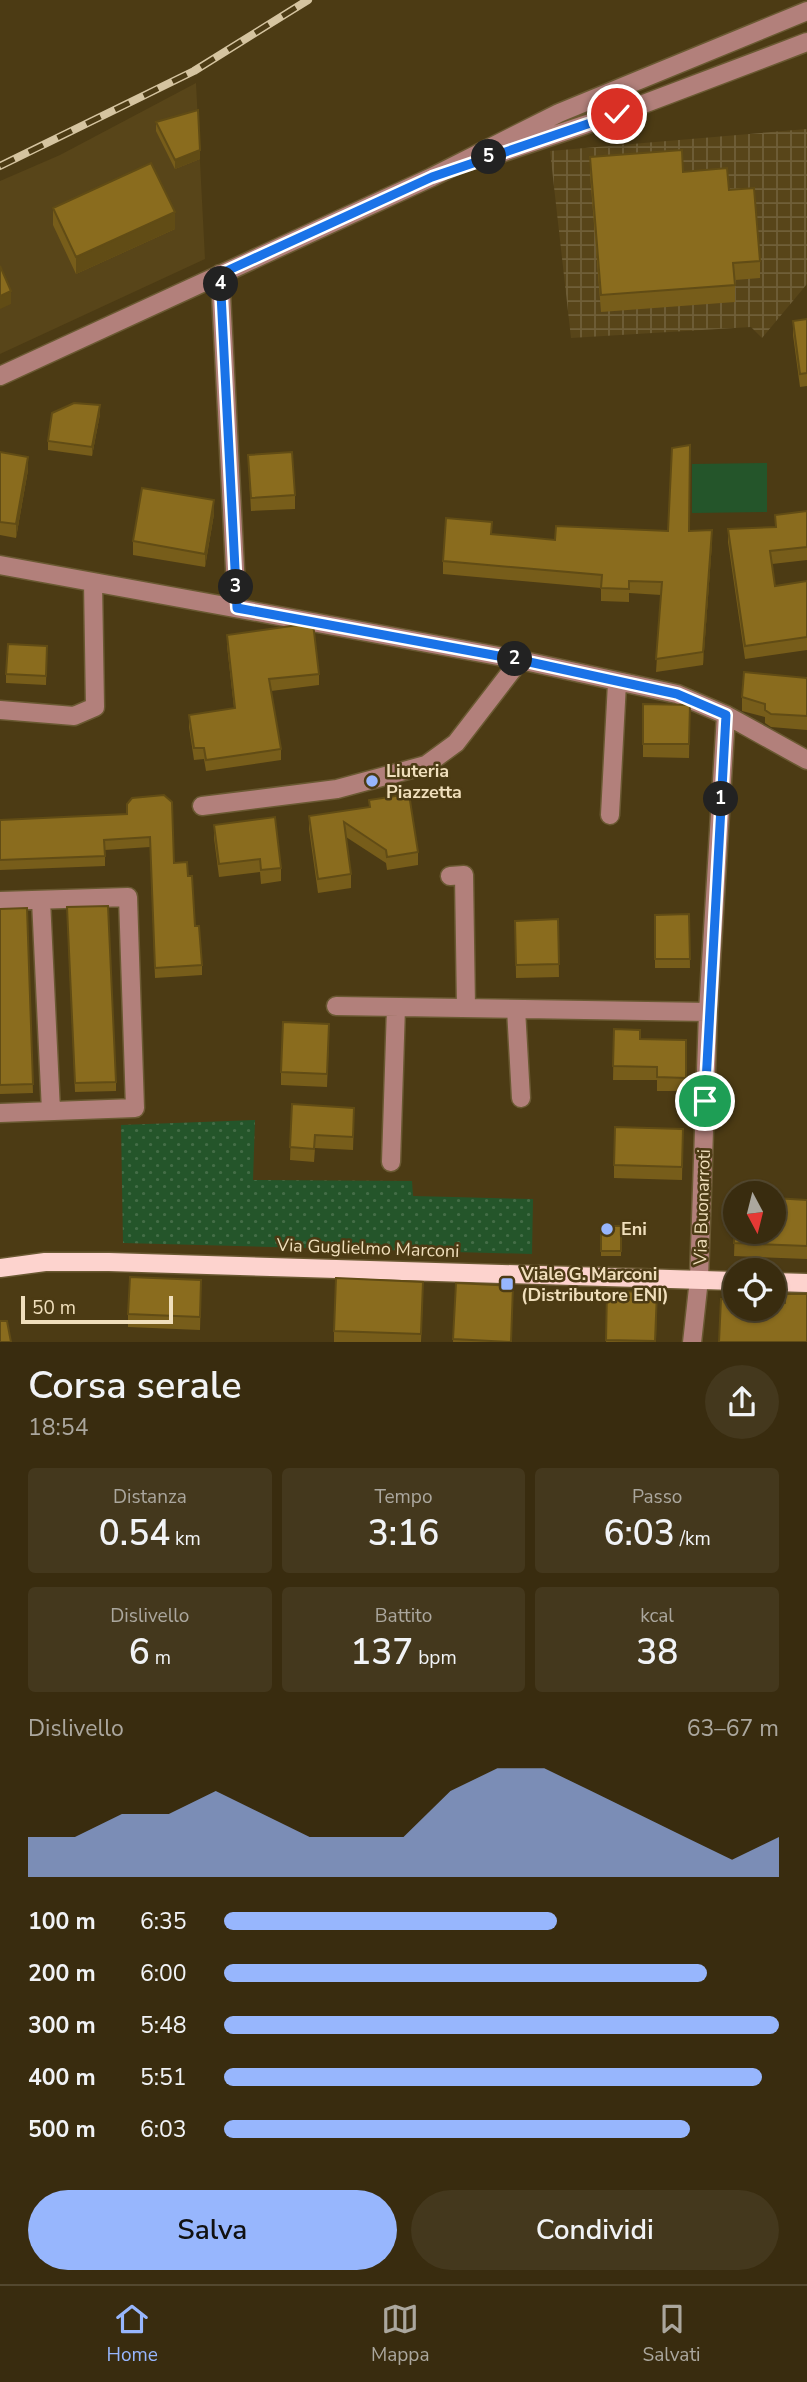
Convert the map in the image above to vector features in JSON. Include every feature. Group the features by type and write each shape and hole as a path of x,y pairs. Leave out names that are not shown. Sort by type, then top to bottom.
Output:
{"main road":[{"name":"Via Guglielmo Marconi","path":"0,1268 45,1262 109,1262 723,1280"},
{"path":"786,1282 807,1283"}],"street":[{"path":"0,376 432,177 559,113 807,11"},
{"path":"432,177 617,114 807,42"},
{"path":"220,274 237,608"},
{"path":"0,565 520,660 677,694 726,715 807,760"},
{"path":"0,710 74,716 95,707 93,582"},
{"path":"202,806 337,789 426,765 456,743 520,660"},
{"path":"610,815 617,683"},
{"name":"Via Buonarroti","path":"692,1342 699,1279 708,1012 726,715"},
{"path":"450,876 464,875 466,1008"},
{"path":"0,901 128,897 135,1108 0,1112"},
{"path":"41,900 51,1111"},
{"path":"335,1006 708,1012"},
{"path":"391,1161 396,1007"},
{"path":"516,1009 521,1098"}],"shaded area":[{"path":"196,83 205,259 0,354 0,181 60,155"},
{"path":"807,129 807,284 762,338 751,327 571,338 550,151"}],"green space":[{"path":"767,463 767,512 692,513 692,464"},
{"path":"255,1120 253,1180 412,1181 413,1196 533,1199 532,1254 123,1243 121,1125"}],"building":[{"path":"198,110 200,150 175,160 156,122"},
{"path":"682,150 683,172 727,168 729,190 754,188 760,261 733,263 735,285 601,295 590,157"},
{"path":"151,163 175,212 76,257 53,208"},
{"path":"0,266 11,291 0,296"},
{"path":"807,319 807,373 800,374 793,321"},
{"path":"74,403 100,405 92,447 48,441 52,413"},
{"path":"690,445 689,531 712,530 703,652 656,659 662,582 629,581 629,589 601,588 602,575 443,561 446,518 492,522 491,534 555,540 556,526 668,531 672,448"},
{"path":"0,452 28,457 16,524 0,522"},
{"path":"292,452 295,495 251,498 248,455"},
{"path":"142,488 214,500 205,554 133,541"},
{"path":"807,511 807,547 770,551 775,586 807,581 807,637 745,646 728,529 776,527 775,515"},
{"path":"313,623 319,674 269,679 281,749 206,760 204,748 194,748 189,715 235,708 227,635"},
{"path":"8,644 47,646 46,676 6,674"},
{"path":"744,672 807,678 807,716 771,714 765,710 765,704 742,697"},
{"path":"643,704 690,705 689,744 643,744"},
{"path":"409,794 418,852 387,857 386,850 344,822 351,874 318,879 309,816 370,807 369,800"},
{"path":"164,795 172,802 174,863 187,862 188,876 192,876 195,926 199,926 202,965 155,968 150,837 104,840 105,856 0,860 0,820 127,814 127,804 132,798"},
{"path":"275,817 281,868 261,870 260,859 219,864 214,825"},
{"path":"108,906 116,1082 75,1083 67,907"},
{"path":"27,908 33,1084 0,1085 0,909"},
{"path":"689,914 690,959 655,959 655,915"},
{"path":"558,919 559,964 516,965 515,921"},
{"path":"283,1022 329,1024 327,1074 281,1072"},
{"path":"614,1029 640,1030 640,1039 686,1040 686,1078 657,1077 657,1067 613,1066"},
{"path":"292,1104 354,1108 353,1137 315,1135 314,1149 290,1147"},
{"path":"615,1127 683,1129 682,1167 614,1165"},
{"path":"786,1199 807,1200 807,1246 758,1244 786,1244"},
{"path":"601,1226 621,1226 621,1251 601,1251"},
{"path":"130,1277 201,1280 200,1317 128,1314"},
{"path":"336,1278 423,1282 421,1334 334,1331"},
{"path":"456,1283 513,1286 511,1342 453,1339"},
{"path":"607,1291 657,1292 655,1341 606,1340"},
{"path":"786,1294 807,1294 807,1342 719,1342 721,1299 723,1321 786,1321"},
{"path":"0,1321 7,1321 11,1342 0,1342"}],"railway":[{"path":"0,166 194,71 308,0"}],"place":[{"name":"Liuteria Piazzetta","path":"372,781"},
{"name":"Eni","path":"607,1229"},
{"name":"Viale G. Marconi (Distributore ENI)","path":"507,1284"}],"route":[{"path":"617,114 432,177 220,274 237,608 520,660 677,694 726,715 705,1101"}]}
